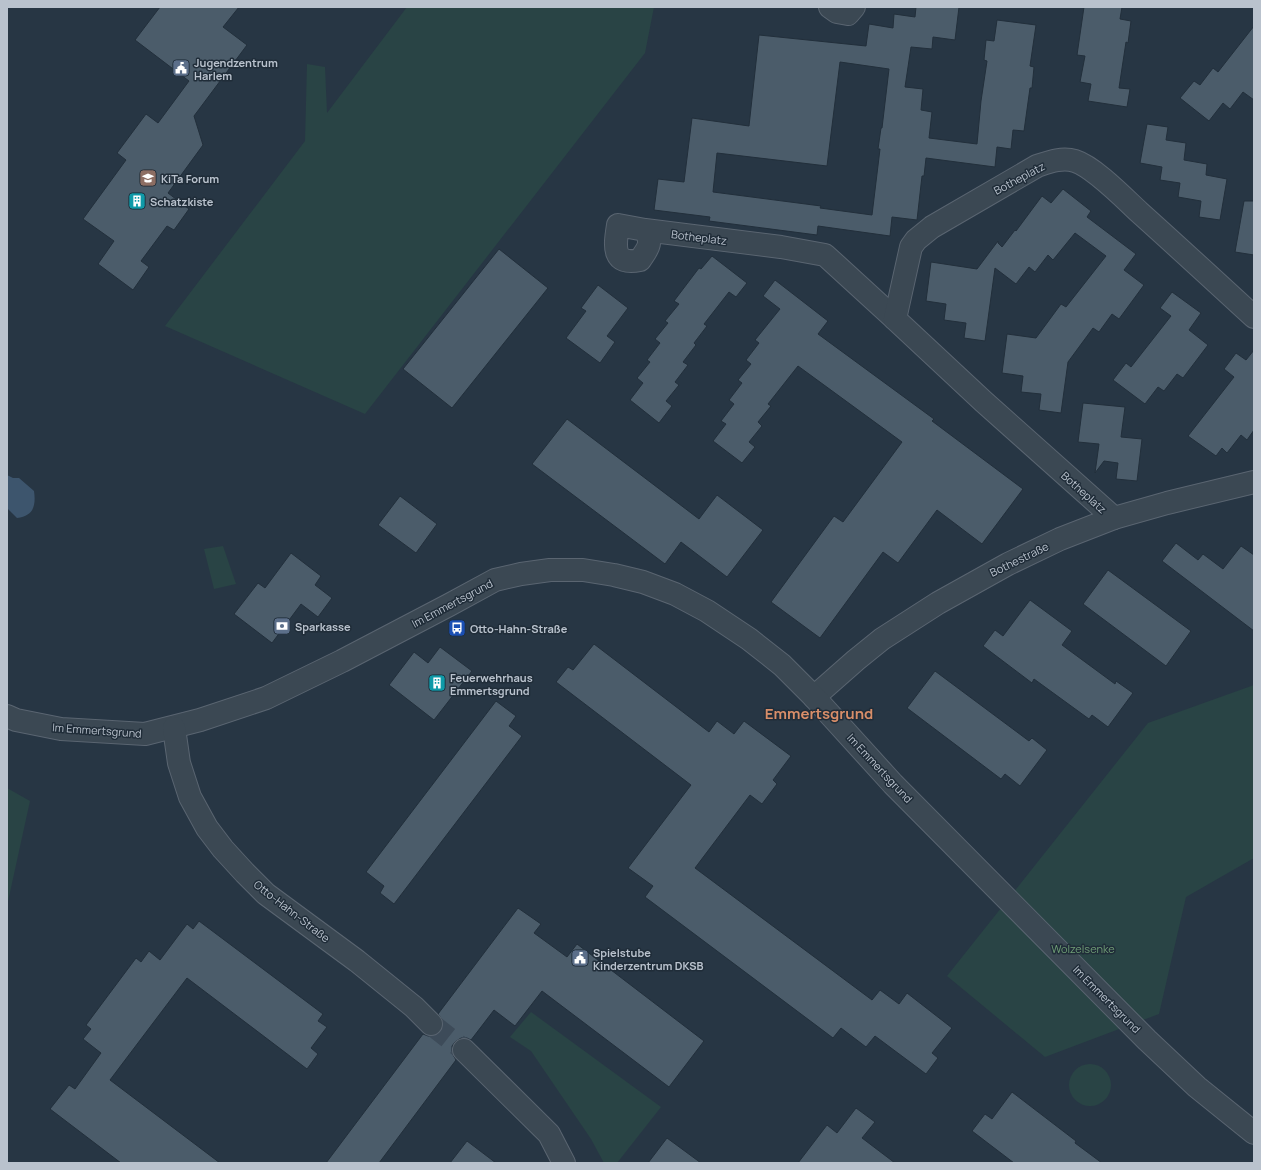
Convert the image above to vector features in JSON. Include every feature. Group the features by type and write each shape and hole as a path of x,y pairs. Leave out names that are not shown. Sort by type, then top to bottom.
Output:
{"street":[{"path":"830,7 837,12 848,14 854,7"},
{"name":"Botheplatz","path":"895,319 911,247 916,240 932,227 1037,166 1052,161 1066,160 1083,164 1096,173 1254,317"},
{"name":"Botheplatz","path":"645,230 781,247 824,255 984,402 1114,518"},
{"name":"Bothestraße","path":"814,697 882,639 938,603 1008,564 1060,539 1114,518 1167,503 1254,482"},
{"name":"Im Emmertsgrund","path":"7,716 16,720 61,729 145,734 174,728 266,698 495,580 521,574 550,570 583,570 643,582 675,594 707,611 749,639 782,665 814,697 893,784 1133,1026 1197,1088 1254,1133"},
{"name":"Otto-Hahn-Straße","path":"174,728 179,764 190,797 207,828 223,849 266,894 357,961 431,1024"},
{"path":"464,1050 549,1134 564,1163"}],"green space":[{"path":"407,7 654,7 645,53 365,414 165,326 305,141 307,64 325,67 327,113"},
{"path":"223,546 236,584 214,589 204,549"},
{"name":"Wolzelsenke","path":"1254,685 1254,858 1186,897 1159,1014 1045,1057 947,976 1148,723"},
{"path":"7,788 30,801 7,906"},
{"path":"531,1012 661,1107 617,1163 604,1163 591,1139 531,1051 510,1037"},
{"path":"1086,1064 1094,1064 1102,1067 1108,1073 1111,1085 1108,1097 1102,1103 1094,1106 1086,1106 1078,1103 1072,1097 1069,1089 1069,1081 1072,1073 1078,1067"}],"water":[{"path":"7,475 13,478 19,478 34,491 35,501 33,509 23,517 17,518 7,508"}],"building":[{"name":"Schatzkiste","path":"160,7 239,7 223,27 247,45 194,116 203,145 168,193 189,209 174,230 167,226 141,261 149,267 133,290 98,264 114,241 83,219 126,160 117,153 146,114 158,123 189,81 135,40"},
{"path":"916,7 959,7 955,40 933,37 932,49 911,47 905,87 923,89 921,110 932,112 929,138 977,144 987,61 984,60 986,40 994,41 997,20 1036,25 1030,66 1034,67 1032,88 1030,88 1024,131 1013,130 1011,149 997,147 995,167 926,158 924,176 922,176 917,220 892,217 890,236 818,226 817,235 709,221 710,217 654,210 658,179 684,182 692,118 749,126 759,35 866,46 869,24 893,28 894,14 915,17","holes":["840,62 889,69 878,149 880,149 872,215 820,208 821,206 713,192 717,153 827,166"]},
{"path":"1084,7 1122,7 1120,19 1131,21 1128,43 1126,42 1119,88 1130,89 1127,107 1088,101 1091,84 1080,82 1085,56 1077,55"},
{"path":"1254,26 1254,100 1243,92 1230,109 1223,103 1209,121 1180,98 1194,81 1200,85 1213,68 1218,72"},
{"path":"1147,124 1168,127 1166,140 1186,143 1184,160 1207,164 1206,175 1227,179 1220,220 1199,217 1201,201 1178,197 1180,183 1160,180 1162,167 1140,163"},
{"path":"1063,189 1091,211 1087,217 1136,254 1124,270 1144,285 1119,319 1112,314 1099,332 1093,328 1068,362 1061,413 1039,410 1041,394 1021,392 1023,376 1002,373 1007,334 1036,338 1061,304 1066,307 1106,256 1075,233 1053,260 1048,255 1035,272 1029,267 1016,284 995,268 985,341 964,338 966,323 944,320 946,304 926,301 931,262 977,269 998,241 1002,247 1042,196 1051,203"},
{"path":"1244,201 1254,201 1254,255 1235,252"},
{"path":"499,249 548,288 452,408 403,369"},
{"path":"712,256 747,283 736,297 729,292 704,324 707,326 694,343 696,345 683,362 688,365 675,382 679,385 666,401 672,406 659,423 630,400 643,383 637,378 650,362 647,360 660,343 655,339 668,323 665,321 679,304 674,301 699,268 701,269"},
{"path":"775,280 828,321 818,334 934,419 932,421 1023,489 982,544 937,510 898,563 883,552 820,638 771,602 834,516 843,522 902,442 798,366 768,404 771,406 758,422 762,426 749,442 755,447 742,463 713,441 726,424 721,421 734,404 729,400 742,383 738,380 751,364 746,360 759,343 755,340 780,309 763,296"},
{"path":"598,285 628,308 607,336 615,342 600,363 566,338 586,311 581,308"},
{"path":"1172,292 1201,313 1189,330 1208,345 1183,378 1177,374 1164,391 1158,387 1145,404 1113,380 1126,363 1131,367 1171,316 1160,308"},
{"path":"1254,350 1254,430 1247,440 1241,435 1227,453 1222,448 1216,456 1188,436 1234,377 1224,369 1236,353 1246,360"},
{"path":"1083,403 1125,407 1121,437 1142,439 1137,481 1116,479 1118,463 1104,461 1095,473 1099,444 1078,442"},
{"path":"567,419 699,519 717,495 763,530 727,577 681,542 665,564 532,464"},
{"path":"400,496 437,524 416,553 378,525"},
{"path":"1176,543 1198,560 1203,554 1223,569 1241,546 1254,555 1254,631 1162,561"},
{"path":"291,553 321,576 315,585 332,598 318,617 301,604 272,643 234,614 258,583 265,588"},
{"path":"1108,570 1191,631 1166,666 1083,604"},
{"path":"1030,600 1072,631 1062,645 1115,684 1116,681 1133,693 1108,727 1092,715 1089,719 1034,679 1032,683 983,646 995,630 1003,636"},
{"path":"594,644 709,732 717,721 734,734 744,721 791,756 773,780 777,784 762,804 750,795 695,868 872,1000 880,990 899,1004 907,993 952,1028 932,1053 938,1058 926,1074 875,1036 866,1047 841,1028 833,1038 645,897 653,886 628,868 691,785 556,682 568,667 573,670"},
{"name":"Feuerwehrhaus Emmertsgrund","path":"440,647 472,671 434,720 389,685 414,652 428,663"},
{"path":"935,671 1029,741 1032,738 1047,750 1020,786 1005,774 1001,779 907,708"},
{"path":"496,701 516,716 509,726 522,736 394,904 380,893 384,886 366,872"},
{"path":"518,908 541,924 534,933 567,957 577,944 704,1041 669,1087 542,991 515,1026 494,1010 471,1040 461,1038 455,1042 452,1046 452,1053 456,1060 379,1163 326,1163 423,1034 434,1036 440,1033 443,1027 443,1021 438,1014"},
{"path":"199,921 323,1014 318,1021 327,1027 311,1048 318,1054 307,1069 187,978 110,1080 220,1163 121,1163 50,1109 69,1085 75,1089 101,1053 83,1039 91,1029 86,1025 136,958 141,962 149,951 160,960 187,924 193,929"},
{"path":"1012,1092 1102,1163 1014,1163 972,1131 985,1114 992,1119"},
{"path":"856,1108 875,1122 862,1138 895,1163 798,1163 827,1125 837,1133"},
{"path":"667,1138 701,1163 648,1163"},
{"path":"467,1141 496,1163 450,1163"}],"tunnel":[{"path":"431,1024 464,1050"}],"place":[{"name":"Jugendzentrum Harlem","path":"181,68"},
{"name":"KiTa Forum","path":"148,178"},
{"name":"Schatzkiste","path":"137,201"},
{"name":"Sparkasse","path":"282,626"},
{"name":"Otto-Hahn-Straße","path":"457,628"},
{"name":"Feuerwehrhaus Emmertsgrund","path":"437,683"},
{"name":"Spielstube Kinderzentrum DKSB","path":"580,958"}],"district":[{"name":"Emmertsgrund","path":"819,713"}]}
